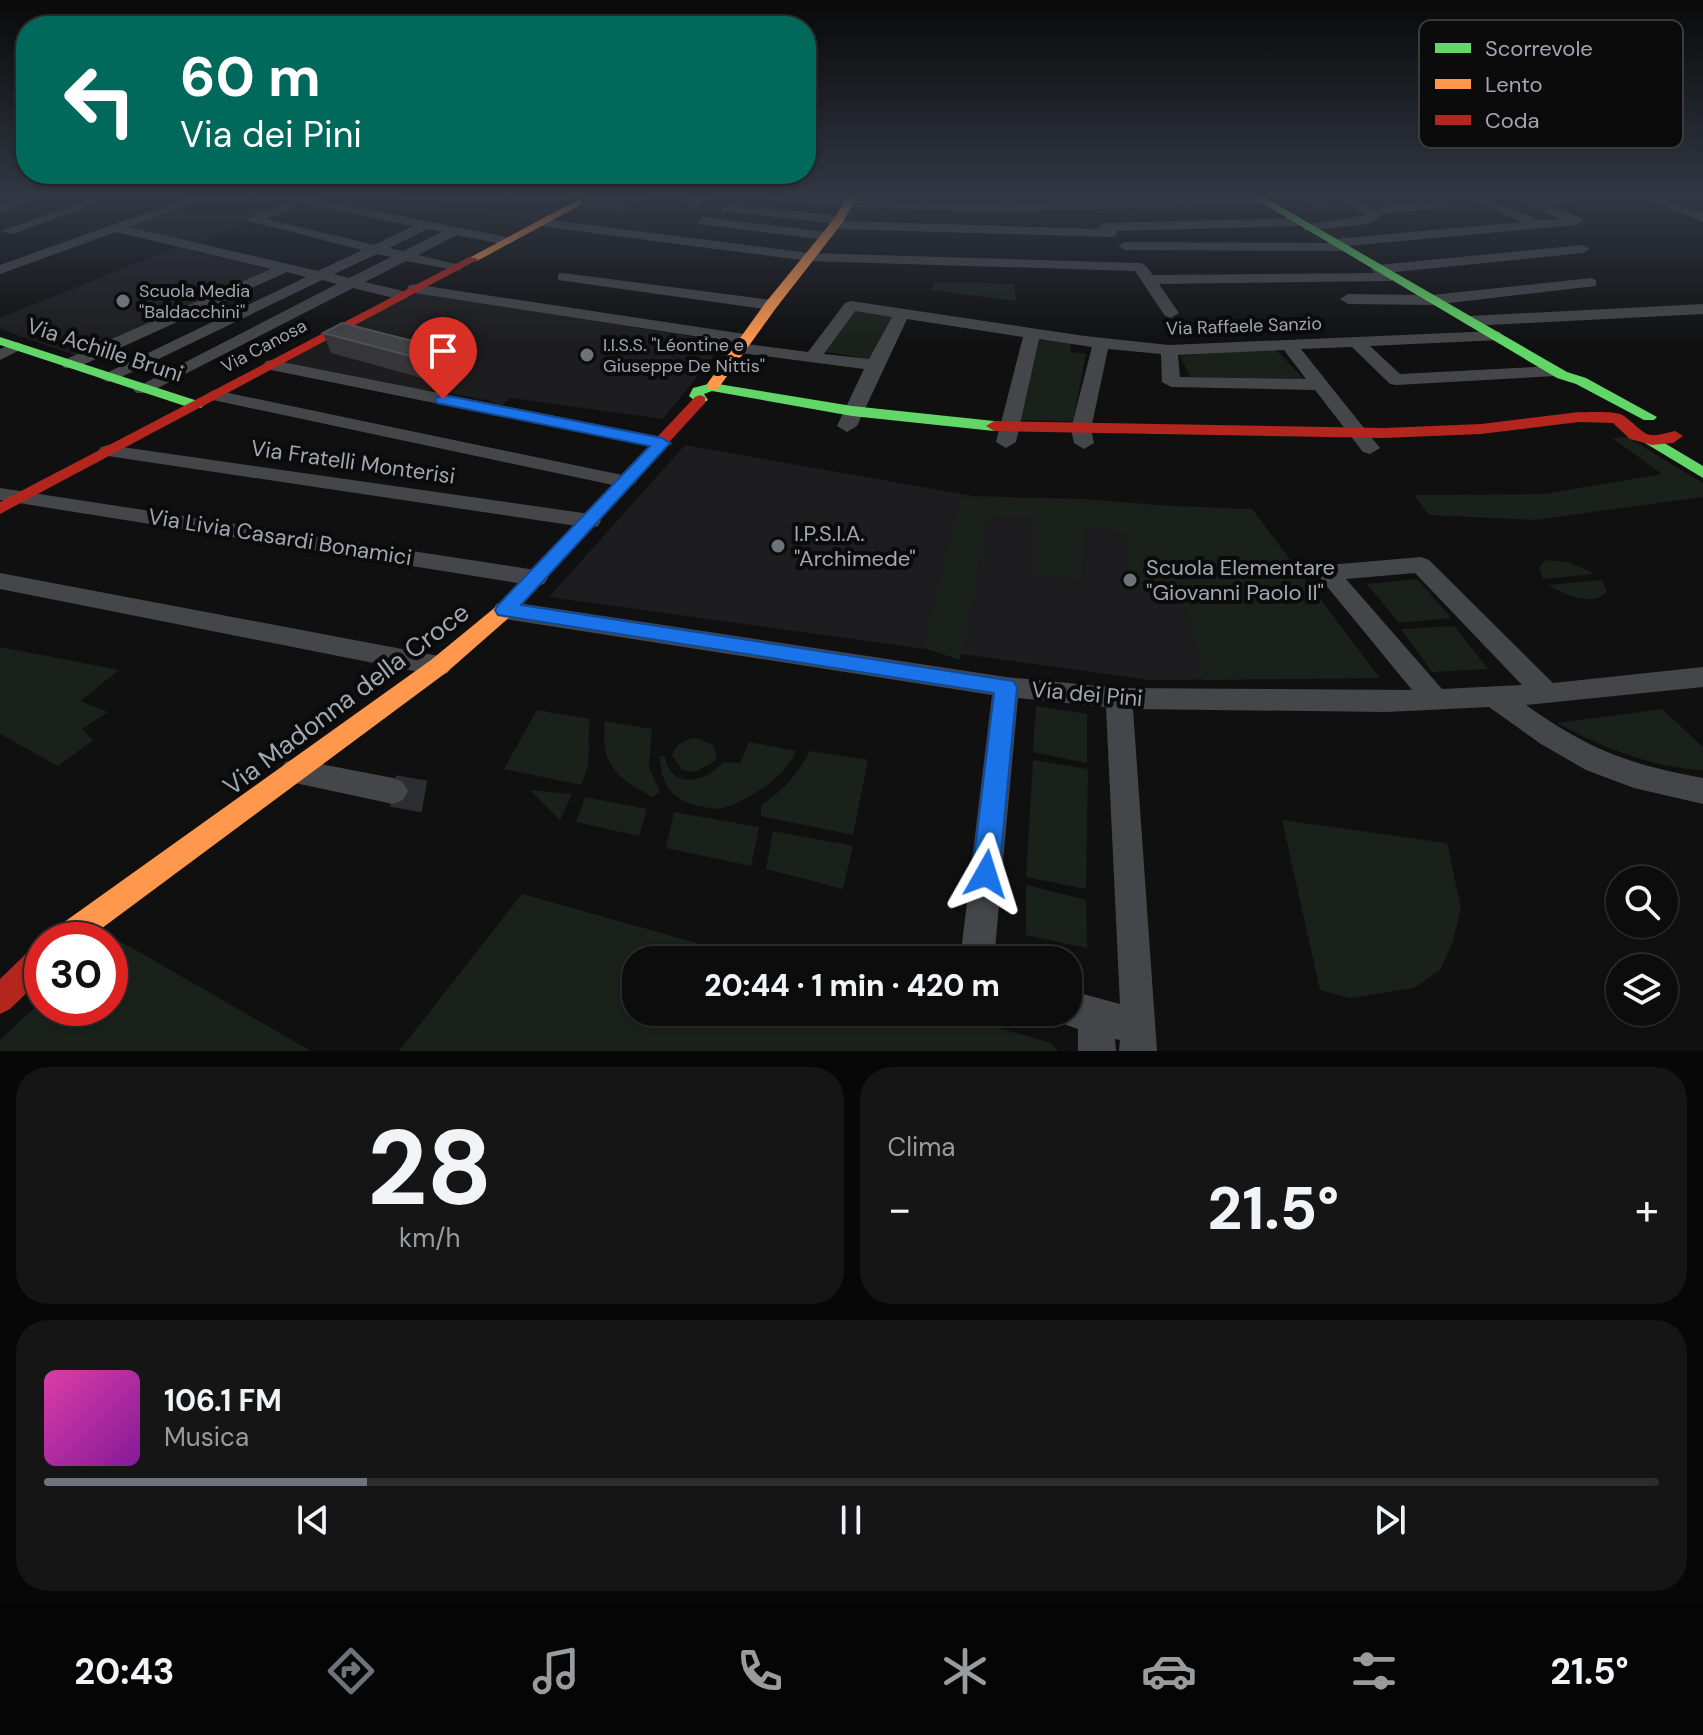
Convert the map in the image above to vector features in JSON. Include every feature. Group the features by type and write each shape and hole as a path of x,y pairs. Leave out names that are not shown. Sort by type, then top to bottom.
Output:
{"street":[{"path":"0,270 64,246"},
{"path":"196,246 350,283 874,365"},
{"path":"366,246 455,268"},
{"path":"107,377 379,246"},
{"path":"142,389 423,246"},
{"name":"Via Canosa","path":"0,509 497,246"},
{"path":"724,246 809,257 1144,274 1384,273 1583,249"},
{"name":"Via Madonna della Croce","path":"88,922 439,666 505,610 712,394 742,344 817,246"},
{"path":"1125,246 1171,313"},
{"path":"1340,246 1558,373 1581,381 1682,435 1703,460"},
{"path":"70,364 287,267"},
{"path":"563,277 771,305"},
{"path":"1348,299 1432,300 1591,283"},
{"name":"Via Raffaele Sanzio","path":"813,357 851,306 1169,350 1494,336"},
{"path":"1469,321 1703,309"},
{"path":"849,418 902,313"},
{"path":"164,322 197,334"},
{"path":"1007,435 1032,333"},
{"path":"1355,341 1396,380 1558,373 1623,423 1703,473"},
{"path":"1083,436 1101,343"},
{"path":"1287,343 1364,441"},
{"path":"0,355 9,344"},
{"name":"Via Achille Bruni","path":"9,344 196,405"},
{"path":"1169,350 1171,382 1321,385"},
{"path":"272,365 662,443"},
{"path":"712,394 849,418 1007,435 1364,441 1579,417 1623,423 1649,417"},
{"path":"214,395 627,482"},
{"path":"1651,440 1682,435"},
{"name":"Via Fratelli Monterisi","path":"108,451 590,521"},
{"path":"0,481 17,486 24,496"},
{"name":"Via Livia Casardi Bonamici","path":"0,494 536,578"},
{"path":"1435,699 1328,573 1421,565 1547,694"},
{"path":"0,581 439,666"},
{"name":"Via dei Pini","path":"505,610 1006,687 1119,698 1386,702 1547,694 1703,677"},
{"path":"978,946 1006,687"},
{"path":"1494,697 1556,740 1611,768 1658,783 1703,791"},
{"path":"1087,1025 1138,1039 1119,698"},
{"path":"295,771 393,791"},
{"path":"0,979 24,966"},
{"path":"0,999 24,974"}],"shaded area":[{"name":"Scuola Media \"Baldacchini\"","path":"176,247 272,270 80,357 0,329 0,318"},
{"path":"935,282 1014,284 1016,301 931,290"},
{"name":"I.I.S.S. \"Léontine e Giuseppe De Nittis\"","path":"414,292 725,342 663,419 510,398 501,406 491,401 282,364"},
{"path":"852,310 893,316 869,359 826,352"},
{"path":"1036,339 1071,343 1070,352 1086,354 1073,421 1015,420"},
{"path":"1275,349 1304,379 1190,377 1180,356"},
{"path":"1627,437 1703,483 1703,497 1534,520 1429,515 1414,495 1545,494 1662,474 1612,438"},
{"path":"685,445 973,496 1085,499 1207,509 1380,678 1150,680 549,597"},
{"path":"962,498 1252,509 1380,678 1206,680 1180,581 1128,582 1126,532 1083,526 1082,580 1034,574 1036,518 988,515 960,660 924,648"},
{"path":"1546,560 1569,562 1595,574 1543,579 1539,567"},
{"path":"1417,579 1451,618 1399,623 1367,584"},
{"path":"1602,580 1607,592 1593,599 1570,596 1549,585"},
{"path":"1454,626 1488,669 1432,672 1401,629"},
{"path":"0,647 119,670 80,701 108,712 82,729 93,740 58,766 0,734"},
{"path":"1036,706 1087,714 1087,763 1033,752"},
{"path":"1662,709 1703,747 1703,770 1664,765 1628,755 1557,723"},
{"path":"537,710 590,719 589,759 581,785 504,769"},
{"path":"605,721 652,729 649,768 660,792 653,797 629,783 613,768 605,749"},
{"path":"697,738 713,745 717,755 715,761 695,772 682,770 672,755 682,742"},
{"path":"749,742 796,751 776,778 744,800 721,809 694,805 677,797 666,784 660,756 665,756 674,774 690,780 708,775 723,762 740,763"},
{"path":"810,751 868,760 853,835 761,816 761,805 789,781"},
{"path":"1033,760 1088,769 1086,889 1026,877"},
{"path":"530,790 572,794 560,820"},
{"path":"585,797 647,809 639,836 576,822"},
{"path":"674,812 759,827 751,866 666,848"},
{"path":"1282,820 1447,843 1461,908 1452,944 1440,970 1414,988 1350,998 1320,990"},
{"path":"773,831 853,846 843,889 766,869"},
{"path":"1026,885 1086,900 1087,948 1026,935"},
{"path":"522,894 708,946 622,946 622,1026 991,1026 1051,1043 1058,1051 399,1051"},
{"path":"128,946 311,1051 0,1051 0,1040 24,1018 24,1026 128,1026"}],"building":[{"path":"342,323 432,346 414,357 323,333"}],"tunnel":[{"path":"393,791 427,797"}],"traffic: fast":[{"path":"1341,246 1562,375 1581,381 1649,417"},
{"path":"0,341 196,405"},
{"path":"700,400 696,396 698,391 712,387 852,411 994,426"},
{"path":"1651,440 1703,473"}],"traffic: slow":[{"path":"473,259 497,246"},
{"path":"712,387 818,246"},
{"path":"88,922 439,666 505,610 578,531"}],"traffic: jam":[{"path":"0,509 473,259"},
{"path":"578,531 700,400"},
{"path":"994,426 1384,433 1481,429 1579,417 1618,419"},
{"path":"1618,419 1629,431 1644,439 1660,441 1675,436"},
{"path":"0,999 24,976"}],"place":[{"name":"Scuola Media \"Baldacchini\"","path":"123,301"},
{"name":"I.I.S.S. \"Léontine e Giuseppe De Nittis\"","path":"587,355"},
{"name":"I.P.S.I.A. \"Archimede\"","path":"778,546"},
{"name":"Scuola Elementare \"Giovanni Paolo II\"","path":"1130,580"}],"route":[{"path":"443,399 662,443 505,610 1006,687 986,874"}]}
